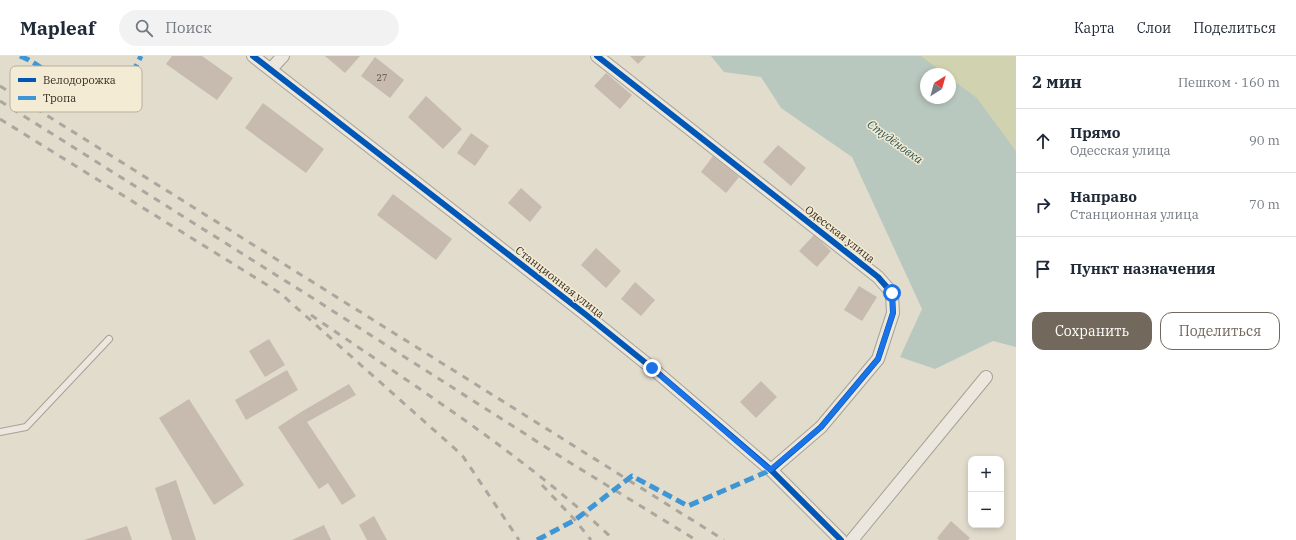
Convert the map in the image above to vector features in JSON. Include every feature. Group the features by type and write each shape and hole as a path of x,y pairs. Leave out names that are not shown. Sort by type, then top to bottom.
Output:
{"street":[{"name":"Станционная улица","path":"253,56 597,323 652,368 770,470 841,540"},
{"path":"271,69 282,56"},
{"name":"Одесская улица","path":"597,56 878,277 892,293 893,313 878,359 821,427 770,470"},
{"path":"852,540 986,378"}],"lane":[{"path":"0,432 26,427 109,339"}],"green space":[{"path":"914,56 1016,56 1016,151 977,98 956,84 956,68 932,68"}],"water":[{"name":"Студёновка","path":"711,56 921,56 937,68 920,68 920,104 956,104 956,82 977,98 1016,151 1016,347 993,341 935,369 900,357 922,309 852,157 781,108 761,77 724,72"}],"building":[{"path":"172,56 202,56 233,78 217,100 166,64"},
{"path":"325,56 360,56 345,73"},
{"path":"630,56 646,56 638,64"},
{"path":"375,57 404,80 390,98 361,76"},
{"path":"606,73 632,95 620,109 594,86"},
{"path":"426,96 462,129 443,149 408,117"},
{"path":"263,103 324,149 306,173 245,128"},
{"path":"471,133 489,146 475,166 457,153"},
{"path":"778,145 806,168 791,186 763,162"},
{"path":"713,156 739,177 726,193 701,172"},
{"path":"521,188 542,207 530,222 508,203"},
{"path":"393,194 452,239 436,260 377,215"},
{"path":"814,235 831,251 817,267 799,251"},
{"path":"596,248 621,271 606,288 581,265"},
{"path":"635,282 655,300 641,316 621,299"},
{"path":"859,286 877,297 862,321 844,310"},
{"path":"269,339 285,365 265,377 249,351"},
{"path":"287,370 298,390 246,420 235,400"},
{"path":"761,381 777,397 756,418 740,402"},
{"path":"349,384 356,395 307,422 356,496 342,505 328,483 319,489 278,427"},
{"path":"189,399 244,485 214,505 159,418"},
{"path":"176,480 196,540 172,540 155,488"},
{"path":"374,516 387,540 367,540 359,525"},
{"path":"951,521 970,538 968,540 939,540 937,538"},
{"path":"324,525 331,540 292,540"},
{"path":"127,526 132,540 84,540"}],"railway":[{"path":"0,86 10,92"},
{"path":"0,101 10,107"},
{"path":"17,112 569,462 696,540"},
{"path":"41,112 724,540"},
{"path":"0,119 280,293 462,455 519,540"},
{"path":"311,315 467,422 505,450 543,479 614,540"},
{"path":"542,485 575,520 591,540"}],"marked path":[{"path":"20,56 39,66"},
{"path":"136,66 141,56"},
{"path":"537,540 575,520 632,476 688,506 771,470"}],"cycle path":[{"path":"253,56 585,314 652,368 771,470 841,540"},
{"path":"597,56 878,277 892,293 893,313 878,359 821,427 771,470"}],"route":[{"path":"652,368 770,470 821,427 878,359 893,313 892,293"}]}
